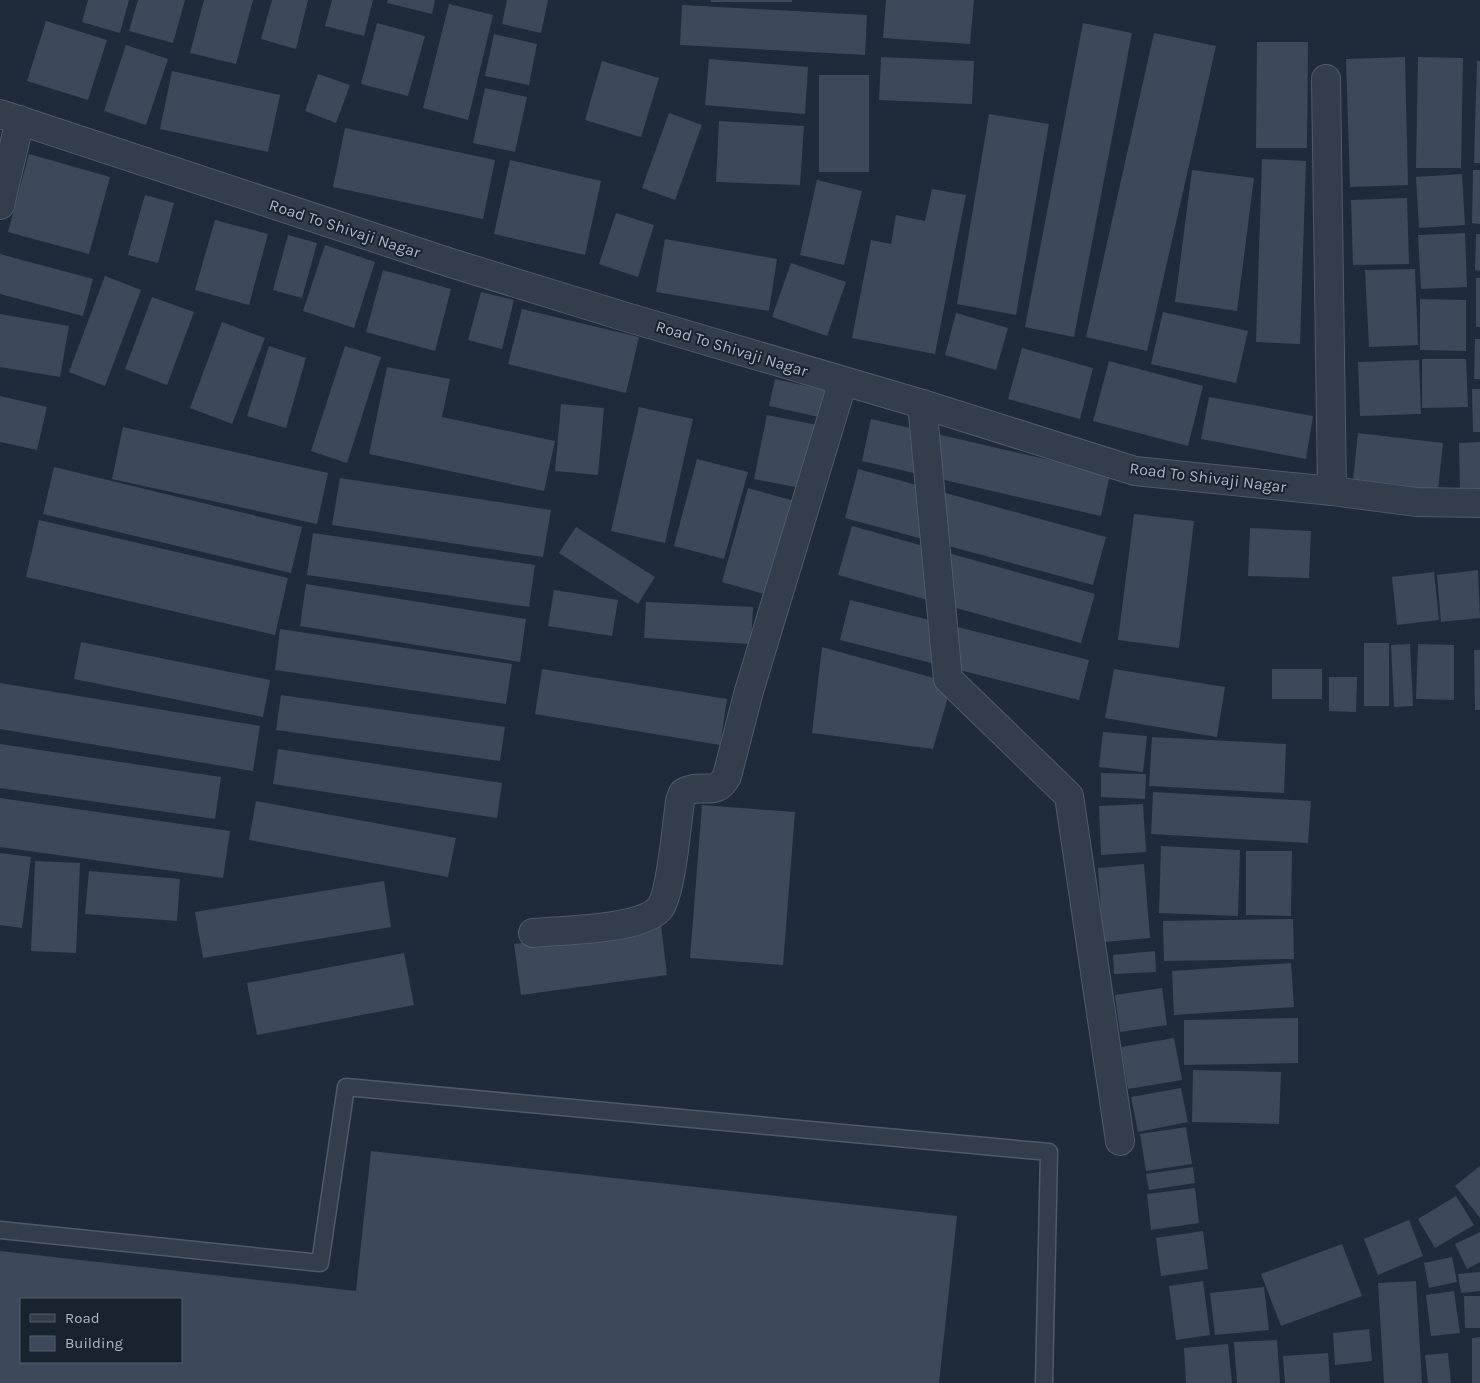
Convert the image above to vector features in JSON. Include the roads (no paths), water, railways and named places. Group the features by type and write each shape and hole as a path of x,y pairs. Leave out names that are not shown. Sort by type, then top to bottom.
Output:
{"street":[{"path":"1326,79 1332,491"},
{"path":"0,205 10,117"},
{"name":"Road To Shivaji Nagar","path":"10,117 451,263 922,404 1135,471 1332,491 1416,502 1480,503"},
{"path":"533,933 628,925 649,917 660,908 667,891 680,801 683,793 696,788 714,789 720,787 727,776 749,691 843,381"},
{"path":"922,404 948,679 1069,796 1120,1141"}],"lane":[{"path":"0,1230 320,1263 346,1087 1049,1152 1044,1383"}]}
